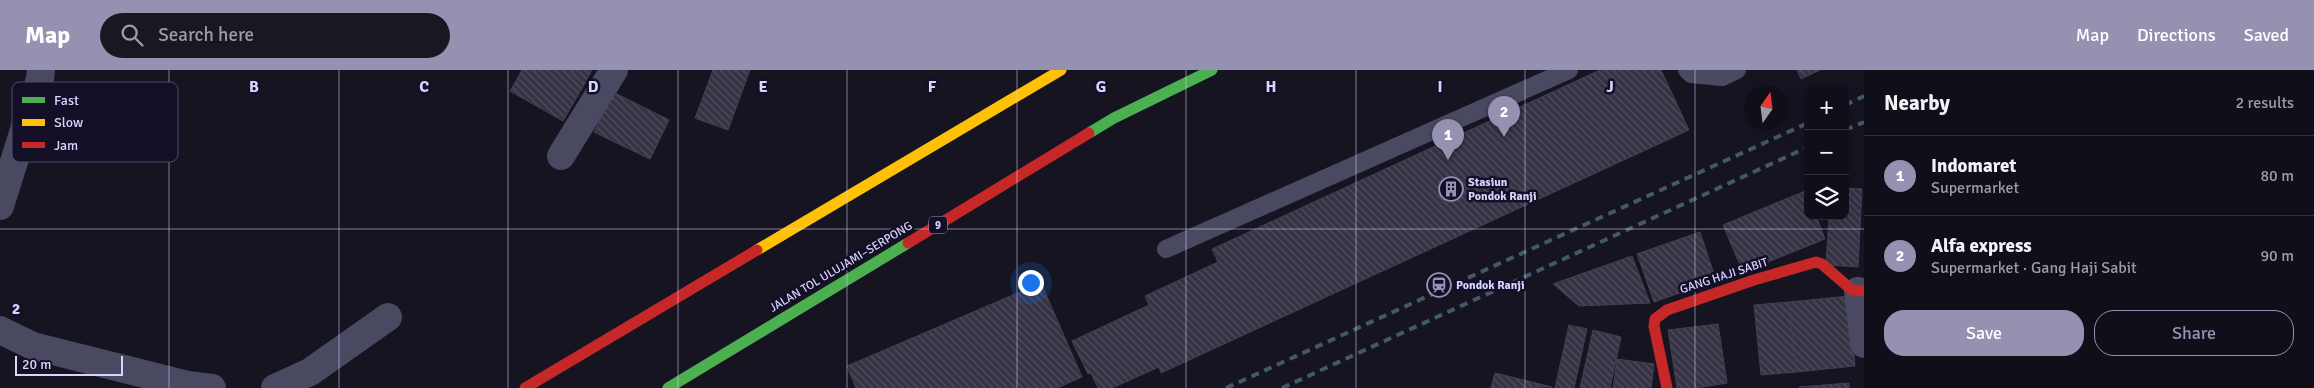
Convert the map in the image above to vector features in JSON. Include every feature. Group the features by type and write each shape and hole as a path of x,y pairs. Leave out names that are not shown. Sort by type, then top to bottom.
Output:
{"main road":[{"path":"525,388 1061,70"},
{"name":"JALAN TOL ULUJAMI–SERPONG","path":"668,388 1114,118 1212,70"},
{"name":"GANG HAJI SABIT","path":"1667,388 1654,326 1655,319 1667,310 1754,280 1816,262 1822,264 1852,290 1861,291"}],"street":[{"path":"561,156 614,70"},
{"path":"0,206 14,162"},
{"path":"1861,291 1864,344"},
{"path":"275,388 310,372 388,317"},
{"path":"0,330 33,346 188,386 212,388"}],"lane":[{"path":"1166,249 1569,70"},
{"path":"1687,70 1691,74 1722,77 1737,70"}],"building":[{"path":"522,70 563,70 585,83 563,121 510,91"},
{"path":"563,70 592,70 585,83"},
{"path":"713,70 750,70 728,130 695,118"},
{"name":"Stasiun Pondok Ranji","path":"1600,70 1661,70 1689,130 1161,373 1159,367 1112,388 1098,388 1091,373 1088,374 1072,341 1149,305 1145,296 1218,262 1212,249"},
{"path":"1797,70 1820,70 1801,79"},
{"path":"613,92 669,120 650,159 594,132"},
{"path":"1849,188 1862,189 1858,267 1826,265 1829,220 1849,220"},
{"path":"1804,191 1804,220 1818,220 1825,239 1743,272 1723,225"},
{"path":"1700,232 1716,280 1654,302 1637,254"},
{"path":"1632,256 1650,303 1579,306 1553,284"},
{"path":"1041,283 1082,377 1057,388 856,388 847,366"},
{"path":"1849,296 1855,366 1796,372 1789,302"},
{"path":"1789,302 1796,372 1761,375 1754,305"},
{"path":"1718,324 1727,383 1696,388 1677,388 1668,330"},
{"path":"1569,325 1587,329 1574,388 1555,388"},
{"path":"1593,330 1621,337 1610,388 1580,388"},
{"path":"1617,359 1654,364 1651,388 1613,388"},
{"path":"1495,373 1552,387 1491,388"},
{"path":"1849,383 1849,388 1799,387"}],"railway":[{"path":"1849,103 1864,96"},
{"path":"1849,128 1864,122"},
{"path":"1226,388 1804,125"},
{"path":"1282,388 1804,149"}],"traffic: fast":[{"path":"1089,133 1114,118 1212,70"},
{"path":"668,388 908,243"}],"traffic: slow":[{"path":"757,250 1061,70"}],"traffic: jam":[{"path":"908,243 1089,133"},
{"path":"525,388 757,250"},
{"path":"1667,388 1654,326 1655,319 1667,310 1754,280 1816,262 1822,264 1852,290 1864,291"}],"place":[{"name":"Alfa express","path":"1504,137"},
{"name":"Indomaret","path":"1448,160"},
{"name":"Stasiun Pondok Ranji","path":"1451,189"},
{"name":"Pondok Ranji","path":"1439,285"}]}
